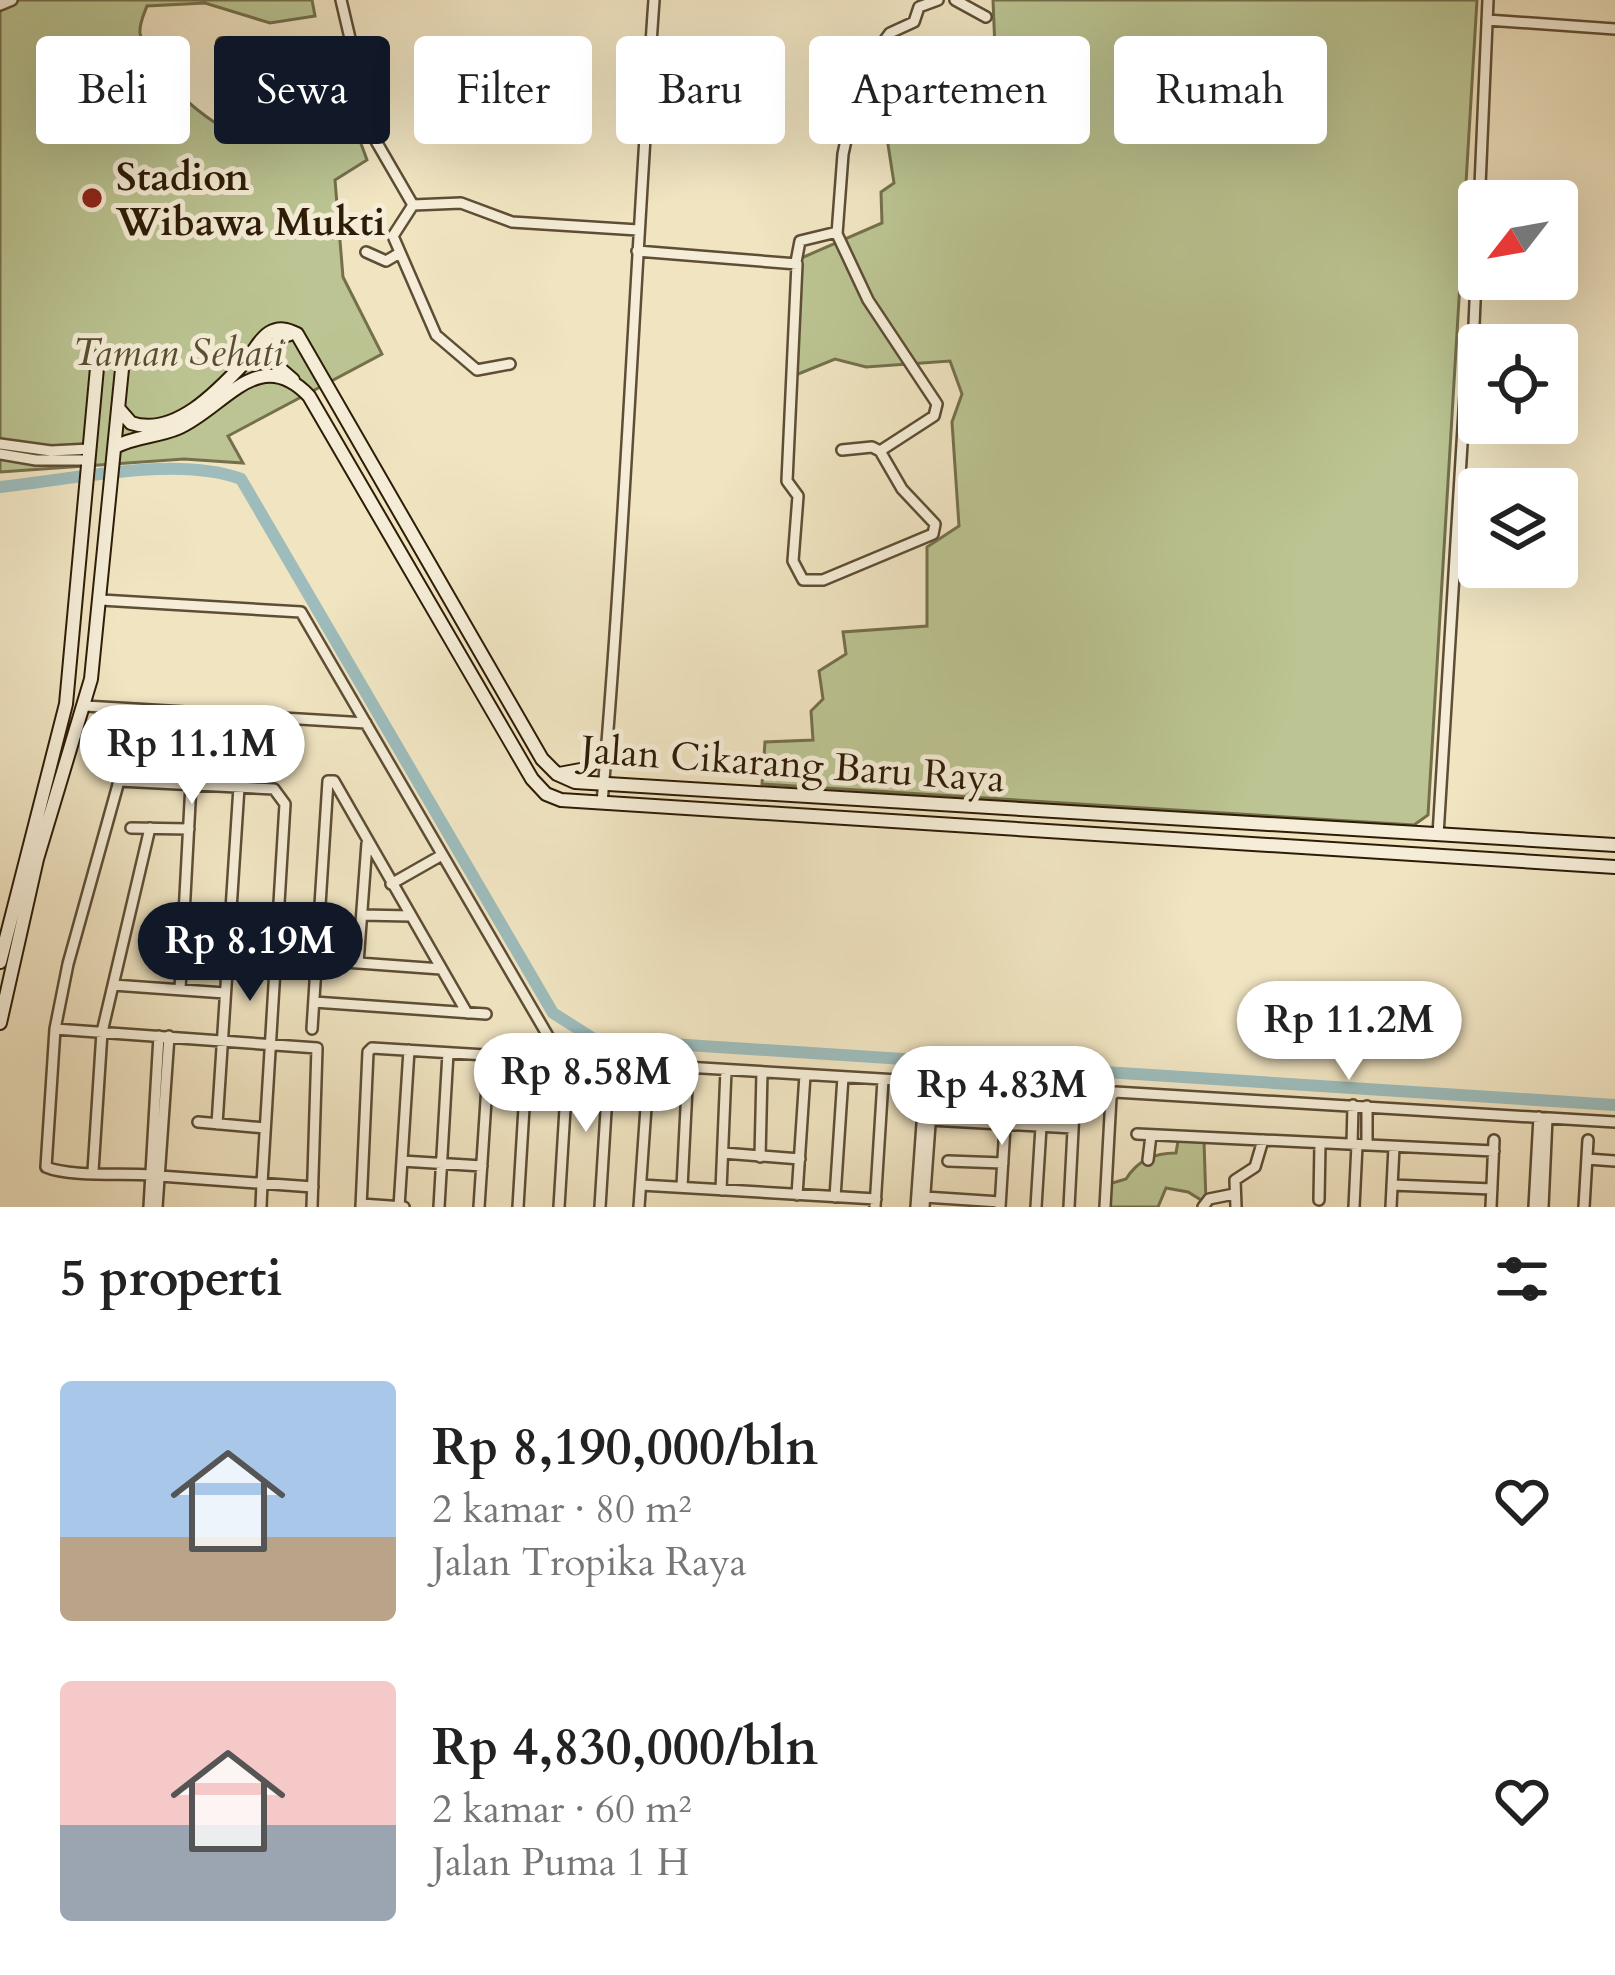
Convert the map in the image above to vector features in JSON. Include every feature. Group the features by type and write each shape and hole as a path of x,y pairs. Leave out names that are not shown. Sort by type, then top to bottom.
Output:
{"main road":[{"path":"118,408 131,423 160,426 208,398 267,334 281,329 297,334"},
{"name":"Jalan Cikarang Baru Raya","path":"1615,845 575,782 557,775 542,759 297,334 280,337 273,352 278,367 321,416 532,779 546,794 561,800 1615,867"},
{"path":"0,962 66,704 98,357 104,355 123,359 101,600 86,706 37,859 0,1023"},
{"path":"114,453 190,422 247,379 272,376 298,385"},
{"path":"557,775 586,769 608,750"},
{"path":"1196,821 1196,841"}],"street":[{"path":"0,5 13,0"},
{"path":"340,0 349,36"},
{"path":"602,803 654,0"},
{"path":"880,451 934,416 938,408 868,300 837,232 843,154 871,59 890,33 914,22 919,8 938,0"},
{"path":"955,0 986,17"},
{"path":"1438,835 1474,325 1488,0"},
{"path":"1487,20 1615,29"},
{"path":"376,144 413,205"},
{"path":"510,364 477,370 441,340 398,254 394,229 413,205 461,203 512,222 638,230"},
{"path":"837,232 800,241 796,262 787,481 798,496 793,561 803,580 823,580 935,531 935,524 894,479 880,451 842,449"},
{"path":"637,251 796,262"},
{"path":"367,252 390,261 398,254"},
{"path":"0,444 89,457"},
{"path":"0,454 36,460 89,457"},
{"path":"101,600 302,612 565,1060 559,1207"},
{"path":"86,706 367,723"},
{"path":"312,1029 329,779 467,1013"},
{"path":"261,1207 262,1183 285,804 274,789 122,780 117,783 55,1029 44,1161 55,1171 93,1171 155,1175 262,1183 313,1187"},
{"path":"180,989 191,784"},
{"path":"217,1124 239,787"},
{"path":"131,828 189,829"},
{"path":"93,1171 102,1032 150,828"},
{"path":"358,963 368,843"},
{"path":"392,884 442,855"},
{"path":"362,915 411,916"},
{"path":"316,960 441,969"},
{"path":"112,985 225,993"},
{"path":"314,1002 486,1014"},
{"path":"55,1029 311,1046 319,1051 312,1207"},
{"path":"153,1207 164,1036"},
{"path":"544,1059 550,1039"},
{"path":"409,1050 401,1207 361,1205 369,1050 409,1050 1615,1122"},
{"path":"439,1207 448,1053"},
{"path":"479,1207 489,1055"},
{"path":"518,1207 527,1058"},
{"path":"600,1207 609,1063"},
{"path":"639,1207 649,1065"},
{"path":"682,1187 688,1067"},
{"path":"721,1190 726,1070"},
{"path":"760,1156 762,1072"},
{"path":"797,1195 805,1075"},
{"path":"835,1197 843,1077"},
{"path":"641,1185 875,1203 883,1080"},
{"path":"921,1204 929,1082"},
{"path":"921,1204 929,1082"},
{"path":"921,1204 1000,1205 1008,1087"},
{"path":"1105,1207 1112,1093"},
{"path":"1353,1106 1359,1145"},
{"path":"1354,1207 1367,1106"},
{"path":"1069,1207 1074,1111"},
{"path":"1538,1207 1543,1117"},
{"path":"930,1120 1073,1129"},
{"path":"198,1122 266,1128"},
{"path":"1036,1207 1041,1127"},
{"path":"1137,1134 1394,1147 1494,1146 1491,1207"},
{"path":"1148,1160 1151,1135"},
{"path":"1261,1183 1255,1167 1263,1140"},
{"path":"1584,1207 1588,1140"},
{"path":"1318,1200 1320,1143"},
{"path":"1391,1207 1394,1147"},
{"path":"722,1153 800,1159"},
{"path":"1587,1160 1615,1162"},
{"path":"402,1161 482,1166"},
{"path":"927,1161 1003,1163"},
{"path":"1235,1207 1236,1178 1255,1167"},
{"path":"1392,1185 1492,1189"},
{"path":"757,1207 758,1192"},
{"path":"1203,1207 1209,1199 1234,1194"}],"green space":[{"name":"Taman Sehati","path":"0,0 312,0 315,16 270,23 205,3 147,6 141,36 36,36 36,144 190,144 190,103 214,122 214,144 361,144 367,160 335,180 343,277 382,354 228,436 243,463 184,459 0,472"},
{"path":"993,0 1477,0 1466,180 1458,180 1459,300 1428,815 1414,825 762,784 765,742 813,740 811,711 823,699 819,671 846,654 843,632 927,626 927,547 959,526 952,422 962,394 950,361 866,367 835,359 791,377 799,259 882,223 881,192 894,183 888,144 1090,144 1090,36 994,36"},
{"path":"1178,1141 1204,1141 1206,1203 1188,1192 1166,1188 1158,1207 1107,1207 1109,1184 1126,1179 1147,1159 1176,1153"}],"waterway":[{"path":"0,487 155,469 215,472 241,479 553,1013 594,1039 1615,1105"}],"place":[{"name":"Stadion Wibawa Mukti","path":"92,198"}]}
